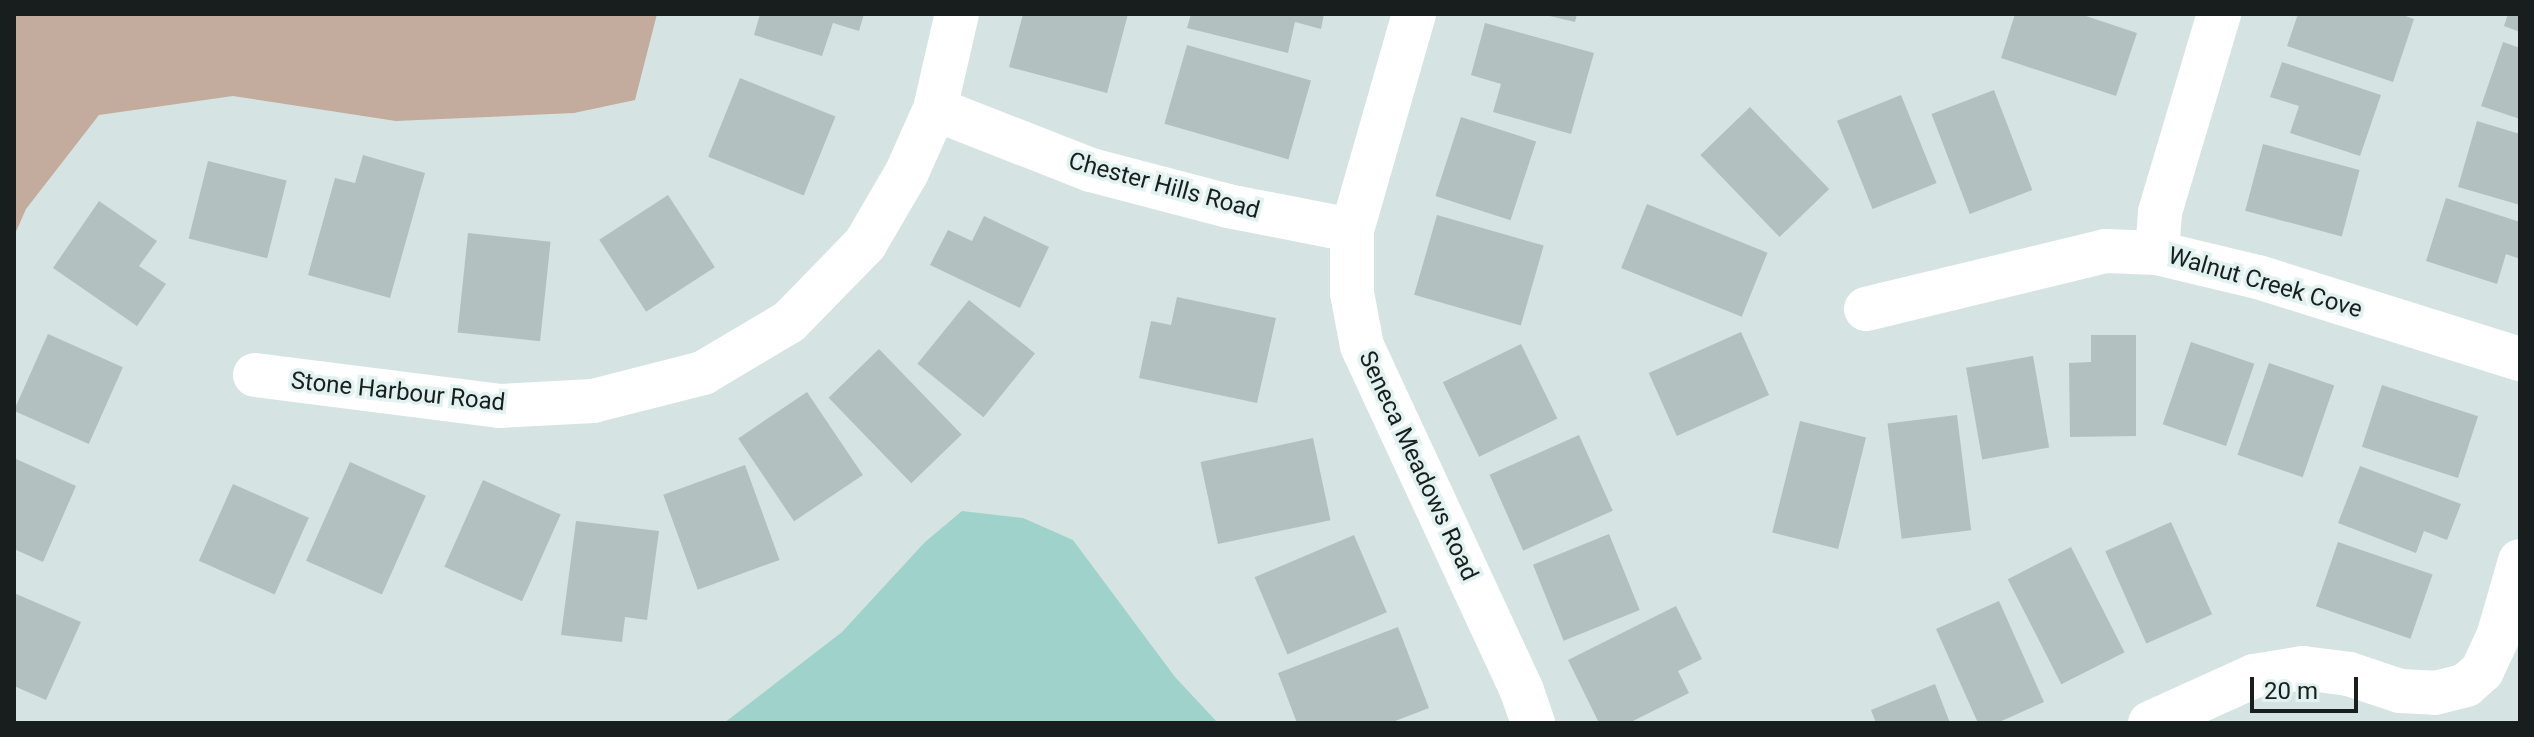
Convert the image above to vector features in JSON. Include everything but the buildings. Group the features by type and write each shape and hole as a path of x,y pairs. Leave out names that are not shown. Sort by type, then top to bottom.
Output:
{"street":[{"name":"Stone Harbour Road","path":"255,375 499,406 593,401 703,373 789,322 865,244 907,172 935,109 957,14"},
{"name":"Seneca Meadows Road","path":"1414,14 1352,230 1352,293 1362,346 1522,691 1533,723"},
{"path":"2157,253 2160,212 2219,14"},
{"name":"Chester Hills Road","path":"935,109 1091,170 1228,206 1352,230"},
{"name":"Walnut Creek Cove","path":"1866,309 2106,251 2157,253 2258,277 2520,359"},
{"path":"2150,723 2254,676 2303,668 2349,674 2400,691 2435,693 2466,685 2482,671 2498,637 2520,561"}],"shaded area":[{"path":"14,14 657,14 635,100 574,113 396,121 233,96 99,115 26,209 14,236"}],"water":[{"path":"962,511 1023,518 1073,540 1175,677 1218,723 724,723 842,632 925,542"}]}
